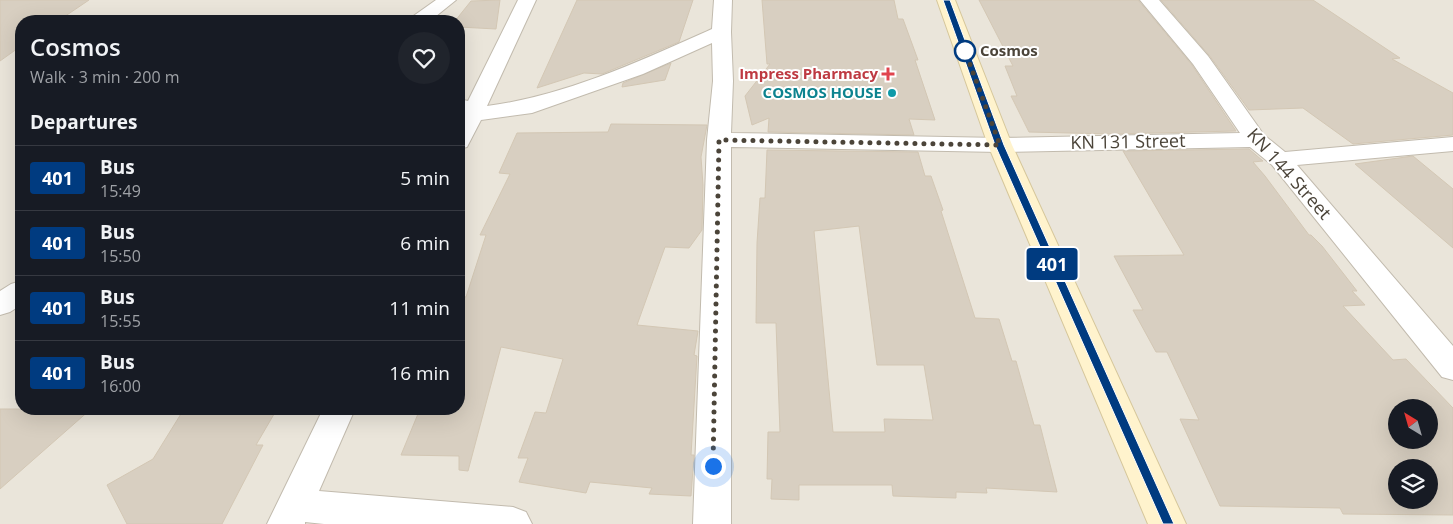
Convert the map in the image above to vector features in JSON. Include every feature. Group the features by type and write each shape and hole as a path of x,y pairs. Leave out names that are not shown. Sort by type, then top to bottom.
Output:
{"main road":[{"path":"946,0 1000,145 1168,524"}],"street":[{"path":"415,0 444,2"},
{"path":"465,110 527,0"},
{"path":"712,524 719,140 723,81 721,32 723,0"},
{"name":"KN 144 Street","path":"1149,0 1201,60 1256,140 1280,160 1453,368"},
{"path":"427,15 444,2"},
{"path":"465,110 533,105 636,70 721,32"},
{"name":"KN 131 Street","path":"719,140 1000,145 1256,140"},
{"path":"1280,160 1318,158 1453,144"},
{"path":"0,305 15,295"},
{"path":"335,415 291,514 513,524"}],"shaded area":[{"path":"0,0 1453,0 1453,524 0,524"}],"building":[{"path":"0,0 89,0 67,15 15,15 15,50 0,61"},
{"path":"500,0 496,29 465,27 465,15 460,15 471,1"},
{"path":"577,0 693,0 679,42 602,74 584,73 537,88"},
{"path":"762,0 894,0 898,19 903,19 918,60 915,60 935,120 909,119 914,135 768,132 769,118 752,125 745,96 770,64 767,64"},
{"path":"979,0 1138,0 1192,65 1236,131 1112,134 1029,132 1011,96 1017,96 1005,66 1013,66"},
{"path":"1161,0 1313,0 1400,58 1392,59 1453,93 1453,135 1353,144 1303,108 1249,110 1209,55"},
{"path":"671,63 665,80 622,87 623,83"},
{"path":"611,124 707,125 701,157 703,185 702,230 689,248 665,247 637,325 698,331 694,355 697,356 691,455 694,455 691,496 649,494 652,488 590,482 586,493 519,482 528,458 518,458 535,412 546,413 563,359 501,347 468,471 459,470 459,456 401,455 418,415 465,415 465,297 486,235 480,235 510,174 499,173 517,133 608,132"},
{"path":"1249,149 1263,161 1253,162 1309,235 1322,246 1357,291 1352,291 1365,305 1343,306 1393,360 1406,359 1453,408 1453,515 1343,514 1340,508 1220,506 1180,419 1199,420 1167,352 1156,352 1133,310 1143,310 1114,256 1184,255 1123,151"},
{"path":"767,150 918,152 925,176 931,176 943,210 941,211 975,318 999,319 1012,361 1016,361 1034,425 1040,425 1057,492 986,488 987,493 956,492 956,498 893,496 892,485 799,485 799,500 771,499 772,479 767,479 768,432 780,432 776,323 756,323 757,243 760,198 765,198","holes":["859,226 877,365 924,365 933,420 884,419 885,432 833,432 814,231"]},
{"path":"1413,156 1453,189 1453,248 1355,164"},
{"path":"0,409 15,409 15,415 84,415 0,489"},
{"path":"180,415 274,415 256,445 263,445 222,524 127,524 107,485 153,459"}],"bus line":[{"name":"401","path":"946,0 1000,145 1167,524"}],"place":[{"name":"Cosmos","path":"965,51"},
{"name":"Impress Pharmacy","path":"888,74"},
{"name":"COSMOS HOUSE","path":"892,93"}],"route":[{"path":"713,466 719,140 1000,145 965,51"}]}
